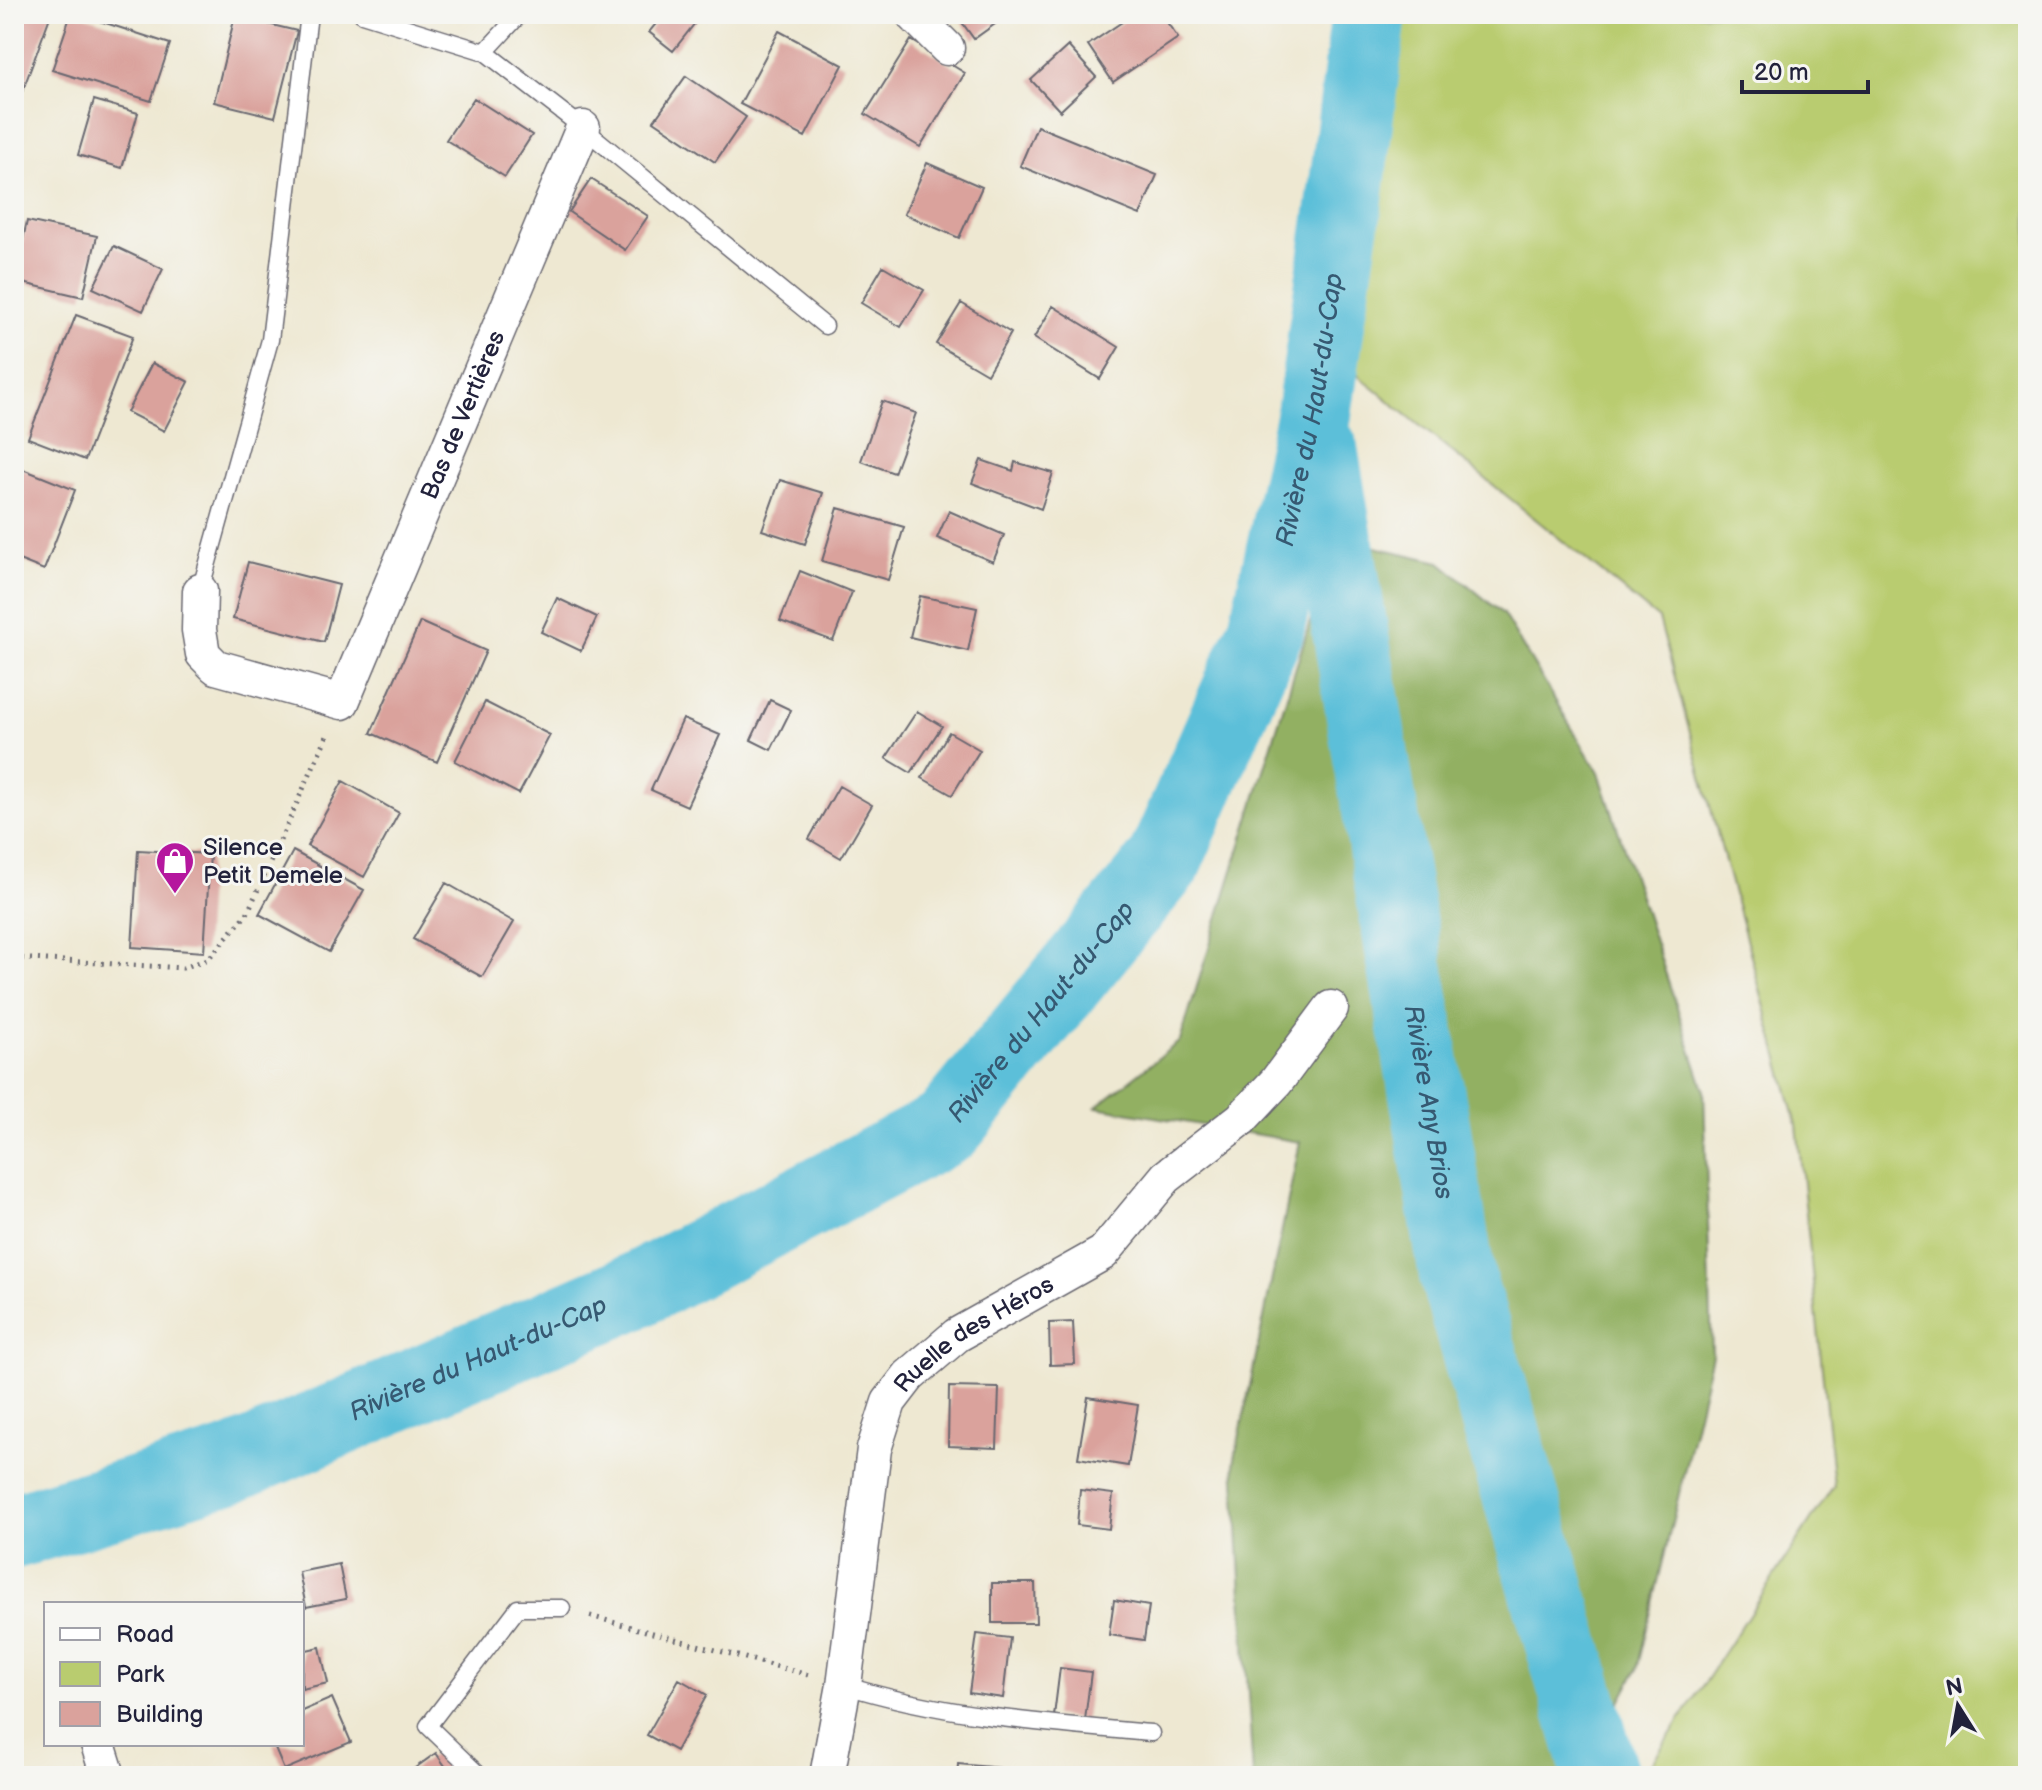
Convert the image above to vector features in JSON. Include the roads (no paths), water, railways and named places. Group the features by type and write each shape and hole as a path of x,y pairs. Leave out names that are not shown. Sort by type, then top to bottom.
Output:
{"street":[{"path":"913,14 947,48"},
{"name":"Bas de Vertières","path":"200,591 199,630 203,654 216,667 342,702 583,128"},
{"name":"Ruelle des Héros","path":"827,1776 844,1685 874,1449 889,1402 909,1376 957,1335 1103,1253 1166,1177 1241,1119 1276,1082 1331,1008"},
{"path":"99,1746 108,1776"}],"lane":[{"path":"200,591 270,340 309,14"},
{"path":"362,14 485,52 825,326"},
{"path":"485,52 520,14"},
{"path":"480,1776 428,1726 518,1608 562,1608"},
{"path":"844,1685 885,1698 1032,1723 1151,1733"}],"waterway":[{"name":"Rivière du Haut-du-Cap","path":"14,1531 235,1464 637,1290 947,1127 1163,864 1266,630 1314,414 1369,14"},
{"name":"Rivière Any Brios","path":"1320,449 1457,1275 1601,1776"}],"place":[{"name":"Silence Petit Demele","path":"175,895"}]}
